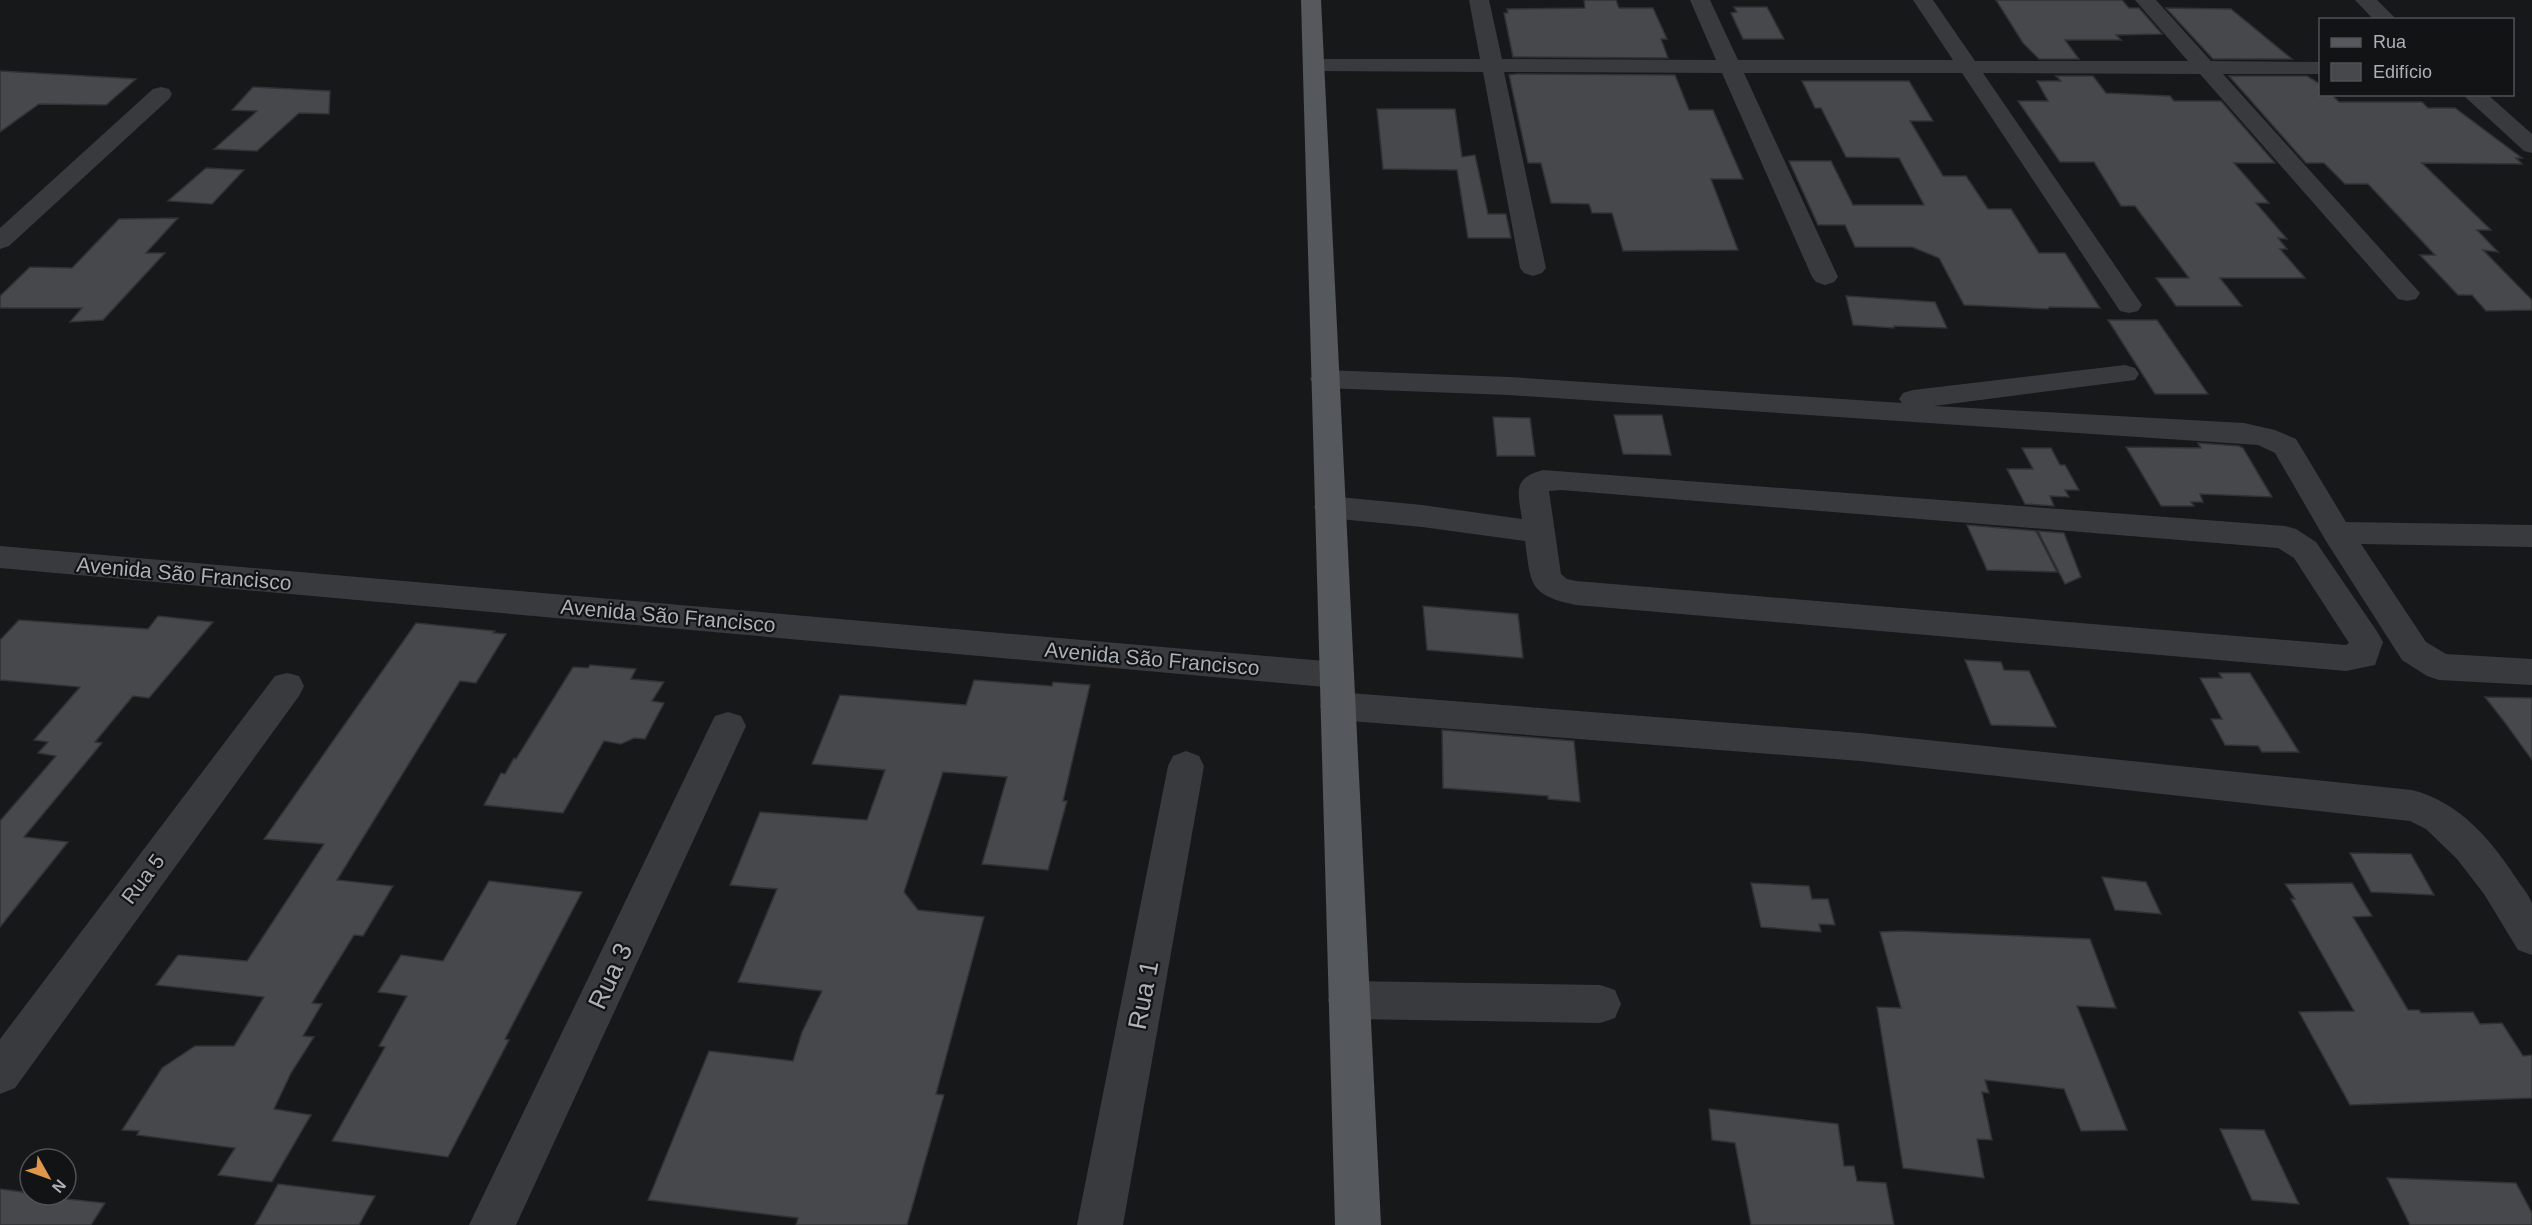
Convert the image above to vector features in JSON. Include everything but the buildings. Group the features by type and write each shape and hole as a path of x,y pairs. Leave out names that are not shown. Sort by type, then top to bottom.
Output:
{"main road":[{"path":"1311,0 1358,1225"}],"street":[{"path":"1479,0 1533,268"},
{"path":"1700,0 1825,277"},
{"path":"1923,0 2129,304"},
{"path":"2145,0 2407,293"},
{"path":"2365,0 2385,18"},
{"path":"1314,65 2319,69"},
{"path":"0,241 161,94"},
{"path":"2475,96 2532,146"},
{"path":"1840,408 2125,374"},
{"path":"1324,379 1400,380 2265,436 2286,446 2337,533 2414,651 2439,667 2532,672"},
{"path":"1543,480 1561,480 2284,537 2305,550 2366,642 2363,656 2346,658 1576,593 1557,589 1546,578 1539,532 1533,487 1543,480"},
{"path":"1329,507 1422,516 1539,532"},
{"path":"2337,533 2532,536"},
{"name":"Avenida São Francisco","path":"0,557 1337,691 2418,807 2440,819 2457,833 2485,865 2532,937"},
{"name":"Rua 5","path":"0,1073 287,686"},
{"name":"Rua 3","path":"492,1225 728,726"},
{"name":"Rua 1","path":"1100,1225 1186,766"},
{"path":"1349,1000 1600,1004"}]}
